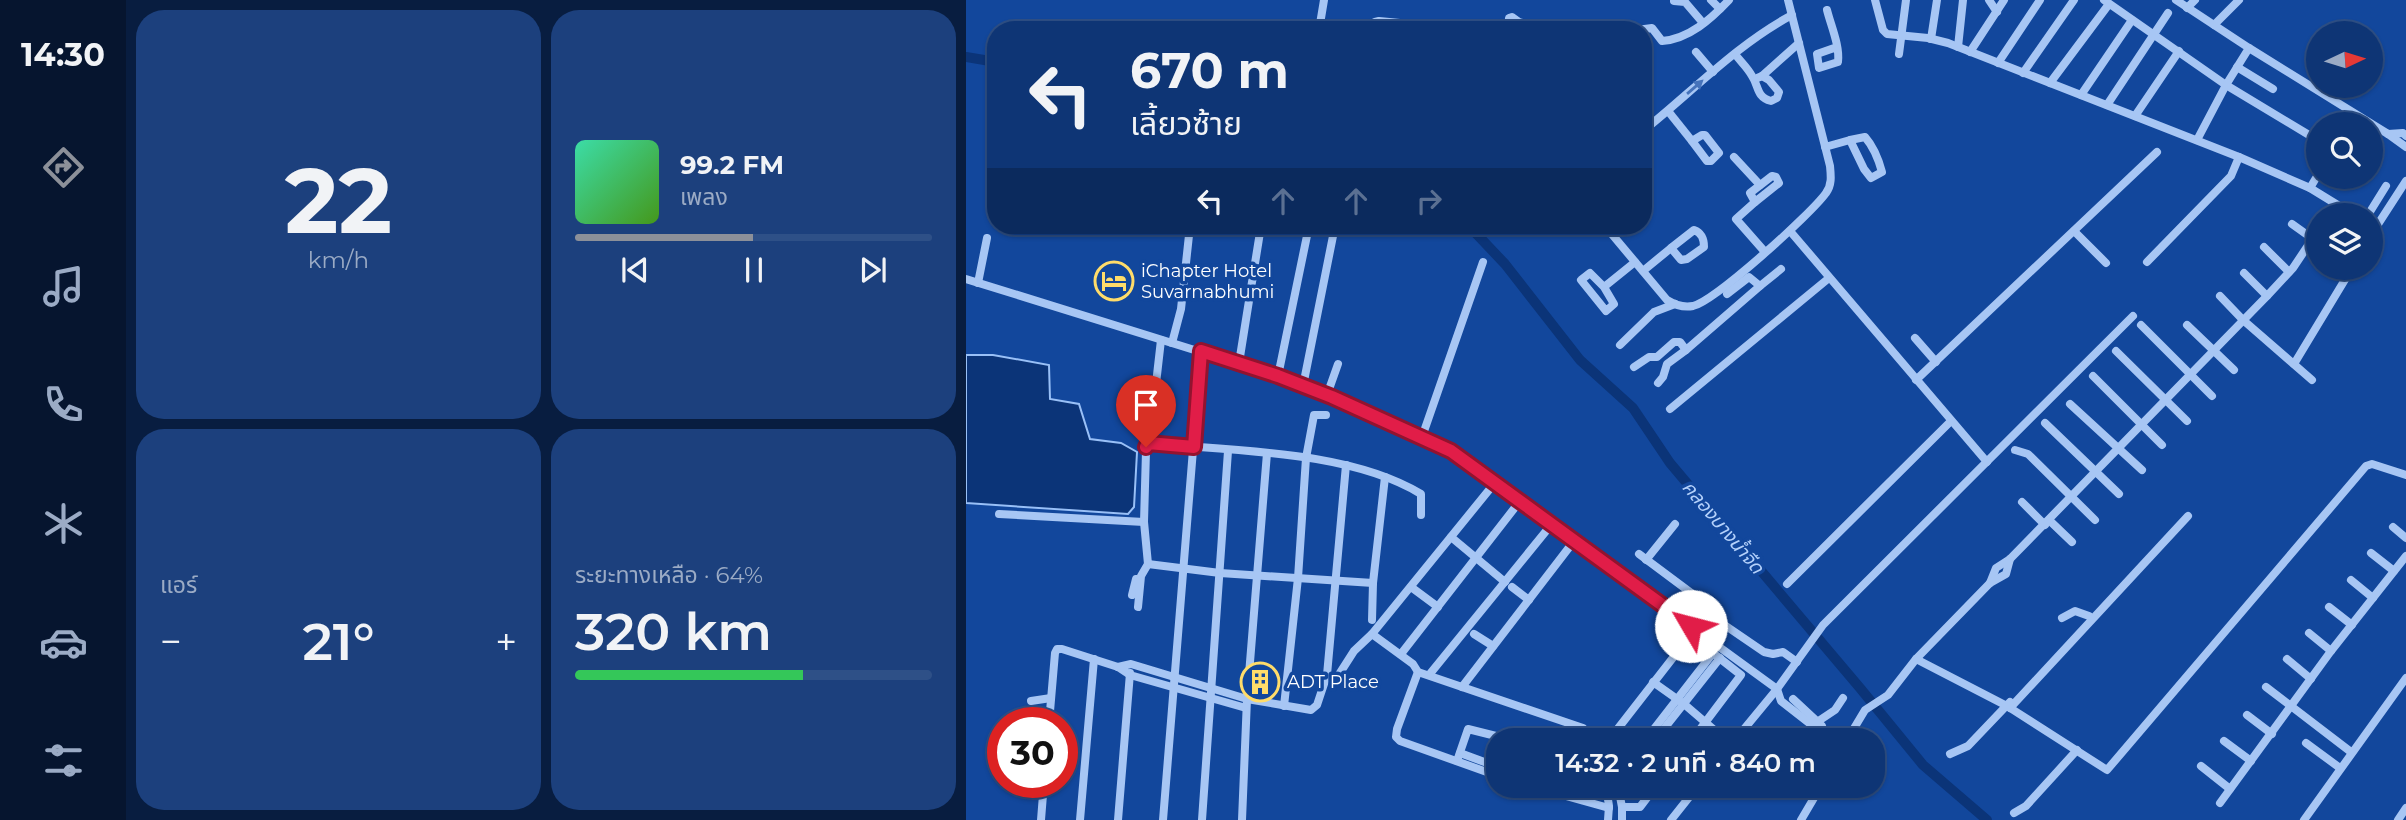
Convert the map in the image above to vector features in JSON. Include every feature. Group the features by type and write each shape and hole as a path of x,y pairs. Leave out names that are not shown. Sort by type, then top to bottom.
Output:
{"street":[{"path":"1320,21 1324,0"},
{"path":"1711,0 1720,9"},
{"path":"1652,28 1660,39 1667,41 1681,37 1703,23 1729,0"},
{"path":"1724,290 1790,231 1817,204 1830,185 1830,166 1788,0"},
{"path":"1875,0 1884,33 1931,39 1958,47 2197,140 2306,186"},
{"path":"1899,54 1906,0"},
{"path":"1931,39 1937,0"},
{"path":"1958,47 1963,0"},
{"path":"1989,0 1997,12"},
{"path":"1970,52 2004,0"},
{"path":"1998,63 2040,0"},
{"path":"2023,72 2074,0"},
{"path":"2176,0 2352,112"},
{"path":"2188,8 2195,0"},
{"path":"2214,25 2239,0"},
{"path":"1674,1 1685,2 1703,23"},
{"path":"2050,83 2106,2 2227,85 2306,133"},
{"path":"1806,72 1838,62 1837,47 1827,10"},
{"path":"2107,105 2168,13"},
{"path":"1652,123 1764,30 1792,15"},
{"path":"2081,95 2132,20"},
{"path":"1735,54 1758,77 1799,43"},
{"path":"1819,68 1817,54 1837,47"},
{"path":"2197,140 2249,48"},
{"path":"2135,116 2179,51"},
{"path":"1696,52 1713,72"},
{"path":"2237,67 2273,89"},
{"path":"1668,111 1692,141"},
{"path":"2383,127 2404,134"},
{"path":"2390,130 2406,147"},
{"path":"1825,148 1850,141 1861,138 1868,140 1882,173 1874,177 1868,176 1850,141"},
{"path":"1916,380 2157,152"},
{"path":"1734,156 1760,186"},
{"path":"2147,262 2231,176 2239,157"},
{"path":"1755,202 1750,193 1772,176 1778,181 1778,185 1736,219 1765,252"},
{"path":"2383,217 2402,194 2406,181"},
{"path":"2375,203 2386,186"},
{"path":"2312,189 2332,203"},
{"path":"2292,224 2306,234"},
{"path":"1790,231 1987,462"},
{"path":"2074,231 2106,262"},
{"path":"1172,343 1181,309 1189,235"},
{"path":"1239,363 1260,235"},
{"path":"1278,376 1307,235"},
{"path":"1303,386 1333,235"},
{"path":"1612,235 1667,300 1675,304 1692,306 1749,277 1760,286"},
{"path":"978,283 987,238"},
{"path":"2264,247 2290,272"},
{"path":"1643,271 1671,248"},
{"path":"1853,728 1861,714 1901,680 1916,659 1990,583 1996,568 2010,559 2214,351 2290,272 2306,249"},
{"path":"1422,437 1483,262"},
{"path":"1604,288 1635,262"},
{"path":"1657,357 1661,366 1667,364 1781,269"},
{"path":"1590,273 1604,288 1614,304 1606,312 1581,280 1590,273"},
{"path":"2244,273 2267,296"},
{"path":"1670,410 1829,278"},
{"path":"966,279 1278,376 1422,437 1472,465 1778,693 1816,728"},
{"path":"2294,364 2345,280"},
{"path":"1724,290 1736,305"},
{"path":"2220,296 2312,380"},
{"path":"1620,345 1654,312 1675,304"},
{"path":"1746,728 1778,693 1823,625 2133,316"},
{"path":"2141,325 2212,396"},
{"path":"2187,325 2234,370"},
{"path":"1915,338 1936,362"},
{"path":"1138,607 1141,576 1147,565 1144,522 1148,443 1161,340"},
{"path":"1634,367 1649,357 1657,357 1674,342 1680,342 1686,350"},
{"path":"1163,820 1201,351"},
{"path":"2116,351 2187,421"},
{"path":"1327,395 1338,364"},
{"path":"1658,383 1667,364"},
{"path":"2093,376 2162,445"},
{"path":"2070,404 2142,470"},
{"path":"1284,706 1298,578 1306,458 1314,415 1326,415"},
{"path":"1787,584 1951,421"},
{"path":"2045,423 2119,495"},
{"path":"1148,443 1267,453 1346,465 1385,477 1421,494 1421,515"},
{"path":"2015,450 2028,454 2095,520"},
{"path":"1202,820 1228,451"},
{"path":"1242,820 1247,704 1267,453"},
{"path":"1916,659 2008,707 2107,770 2363,470 2372,464 2406,475"},
{"path":"1050,707 1055,653 1057,649 1062,649 1118,667 1130,675 1210,699 1311,710 1317,705 1327,675 1346,465"},
{"path":"1372,620 1373,583 1385,477"},
{"path":"1338,676 1354,651 1372,634 1489,490"},
{"path":"1401,654 1520,501"},
{"path":"2022,502 2072,542"},
{"path":"999,514 1144,522"},
{"path":"1950,754 1968,746 2008,707 2188,516"},
{"path":"1618,728 1692,630 1706,604 1643,557 1675,524"},
{"path":"1429,675 1508,584 1551,525"},
{"path":"2393,527 2406,538"},
{"path":"1451,537 1529,600"},
{"path":"1461,687 1574,541"},
{"path":"2371,553 2394,571"},
{"path":"2220,803 2331,651 2406,556"},
{"path":"1132,595 1138,570 1147,565 1220,573 1373,583"},
{"path":"2008,707 2125,578"},
{"path":"2351,580 2373,598"},
{"path":"1411,587 1438,607"},
{"path":"2329,607 2352,625"},
{"path":"1704,611 1764,652 1783,652 1797,662"},
{"path":"2062,618 2075,611 2089,617"},
{"path":"1692,630 1716,656 1741,675 1701,728"},
{"path":"2309,633 2331,651"},
{"path":"1372,634 1401,654 1419,672 1583,728"},
{"path":"1474,634 1493,646"},
{"path":"1663,728 1716,656"},
{"path":"1080,820 1094,659"},
{"path":"2287,659 2311,679"},
{"path":"1118,667 1130,664 1211,687 1247,704"},
{"path":"1118,820 1130,664"},
{"path":"1419,672 1396,737 1400,741 1486,764"},
{"path":"2306,820 2351,752 2406,678"},
{"path":"1653,682 1711,728"},
{"path":"2266,687 2351,752"},
{"path":"1031,701 1051,698"},
{"path":"1817,722 1835,710 1843,698"},
{"path":"1793,699 1823,728"},
{"path":"1656,728 1681,702"},
{"path":"2247,715 2272,734"},
{"path":"1459,757 1468,729 1486,734"},
{"path":"2224,741 2251,761"},
{"path":"2306,743 2340,768"},
{"path":"2014,813 2026,806 2077,750"},
{"path":"1459,757 1486,770"},
{"path":"2201,766 2230,789"},
{"path":"1041,820 1043,798"},
{"path":"1573,798 1609,808"},
{"path":"1608,798 1608,820"},
{"path":"1620,798 1622,820"},
{"path":"1622,807 1640,807 1647,798"},
{"path":"1671,820 1689,798"},
{"path":"1801,820 1814,798"},
{"path":"2401,819 2406,808"}],"water":[{"path":"966,355 993,355 1049,365 1050,399 1079,404 1090,439 1121,443 1137,452 1134,507 1128,514 966,503"}],"waterway":[{"name":"คลองบางน้ำจืด","path":"966,57 987,60"},
{"name":"คลองบางน้ำจืด","path":"1478,235 1505,264 1580,360 1633,408 1670,463 1923,765 1987,820"}],"place":[{"name":"iChapter Hotel Suvarnabhumi","path":"1114,281"},
{"name":"ADT Place","path":"1260,682"}],"route":[{"path":"1146,447 1148,443 1194,447 1201,351 1278,376 1332,397 1451,451 1691,626"}]}
